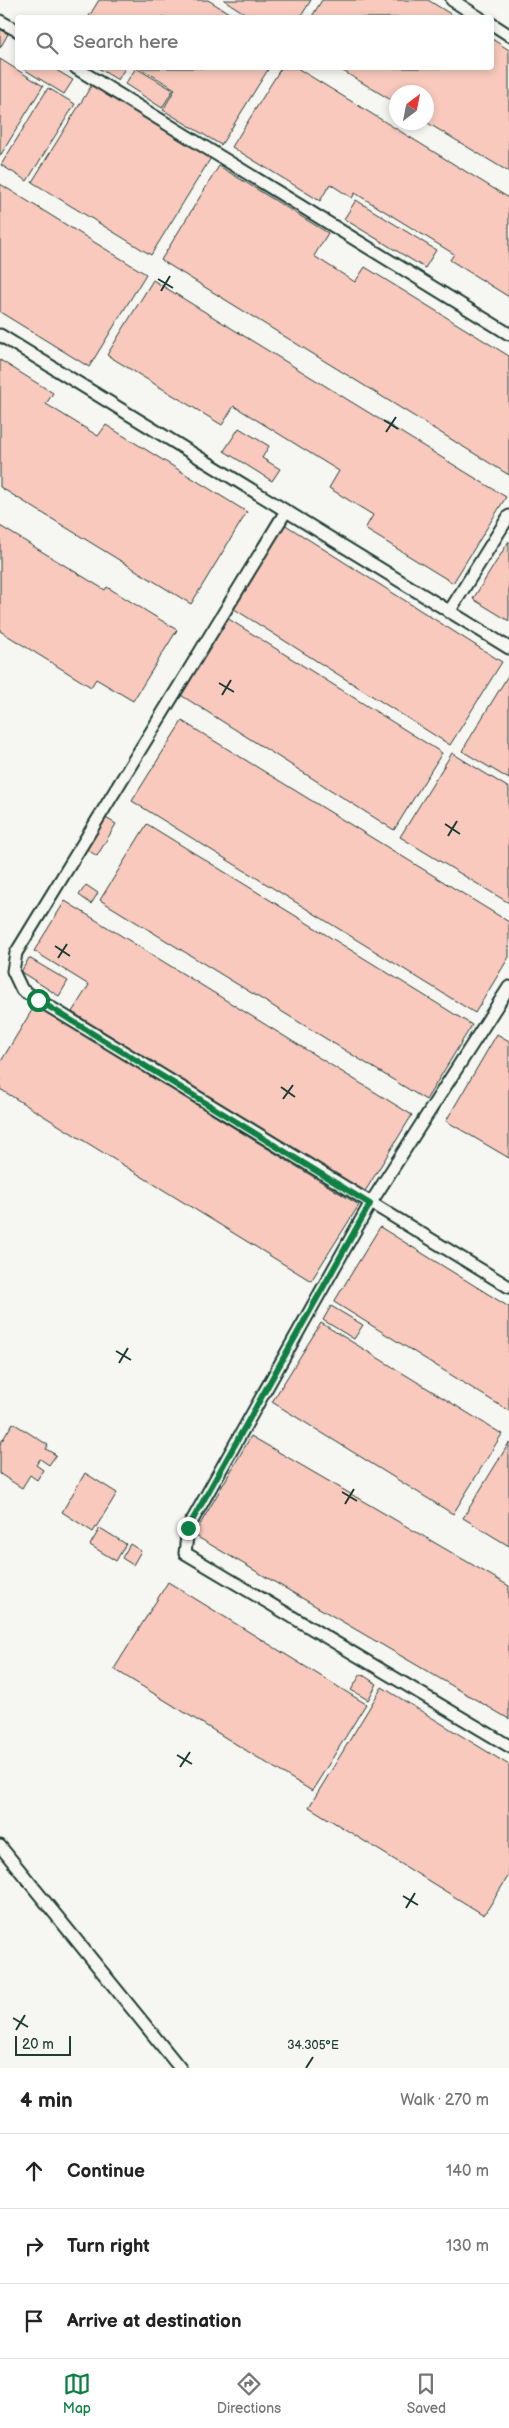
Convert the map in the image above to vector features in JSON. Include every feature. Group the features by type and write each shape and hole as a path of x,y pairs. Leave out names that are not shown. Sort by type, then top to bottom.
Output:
{"lane":[{"path":"452,0 475,15"},
{"path":"0,20 15,29"},
{"path":"494,25 509,35"},
{"path":"79,70 509,334"},
{"path":"0,335 509,648"},
{"path":"286,511 16,953 13,971 22,990 370,1204 509,1287"},
{"path":"450,612 509,516"},
{"path":"509,987 370,1204 188,1528 185,1553 509,1746"},
{"path":"0,1846 180,2068"}],"building":[{"path":"99,0 208,0 232,15 90,15"},
{"path":"224,0 311,0 302,15 247,15"},
{"path":"322,0 428,0 452,15 313,15"},
{"path":"0,29 8,34 0,48"},
{"path":"494,40 509,50 509,172 434,127 434,85 389,85 389,99 341,70 494,70"},
{"path":"0,59 43,86 0,156"},
{"path":"25,70 56,70 73,80 64,94"},
{"path":"101,70 124,70 118,80"},
{"path":"135,70 139,70 173,90 162,108 125,84"},
{"path":"143,70 268,70 221,145 163,110 175,89"},
{"path":"280,70 300,70 389,124 389,130 398,130 509,198 509,297 450,260 454,254 355,193 352,198 330,184 320,201 232,147"},
{"path":"93,83 212,156 151,255 32,182"},
{"path":"48,88 75,104 27,181 1,165"},
{"path":"219,166 328,233 314,256 355,282 365,267 509,356 509,475 161,260"},
{"path":"0,184 146,274 89,367 0,312"},
{"path":"356,200 436,250 425,268 344,219"},
{"path":"153,280 506,497 453,583 365,529 373,515 329,488 339,471 234,406 222,425 107,355"},
{"path":"0,360 53,393 46,404 98,436 106,425 247,512 191,604 0,487"},
{"path":"239,428 269,446 262,458 280,469 272,481 224,451"},
{"path":"284,524 502,662 450,745 231,607"},
{"path":"0,526 105,590 107,587 177,630 133,701 96,679 91,687 0,631"},
{"path":"509,541 509,621 473,599"},
{"path":"227,618 442,753 394,830 179,694"},
{"path":"509,674 509,779 462,751"},
{"path":"182,721 509,922 509,957 475,1013 132,801"},
{"path":"452,753 509,788 509,903 400,837"},
{"path":"104,817 116,824 97,856 85,848"},
{"path":"147,824 472,1025 426,1100 100,900"},
{"path":"86,885 98,893 91,904 79,895"},
{"path":"65,901 412,1115 364,1193 72,1012 89,985 34,951"},
{"path":"29,958 68,981 59,996 21,972"},
{"path":"35,1005 359,1205 311,1281 0,1089 0,1063"},
{"path":"497,1034 509,1041 509,1158 446,1121"},
{"path":"380,1227 509,1307 509,1411 334,1302"},
{"path":"331,1306 363,1325 354,1339 323,1320"},
{"path":"321,1323 502,1434 453,1514 272,1402"},
{"path":"13,1423 48,1445 46,1449 56,1455 49,1465 40,1459 36,1465 43,1470 37,1480 30,1475 22,1488 0,1474 0,1444"},
{"path":"251,1436 509,1586 509,1719 194,1535"},
{"path":"509,1443 509,1546 463,1518"},
{"path":"85,1473 117,1493 93,1532 62,1512"},
{"path":"100,1528 126,1544 116,1561 90,1545"},
{"path":"130,1544 141,1551 133,1565 122,1558"},
{"path":"168,1582 366,1704 312,1791 114,1669"},
{"path":"361,1674 377,1684 368,1700 351,1690"},
{"path":"382,1687 509,1765 509,1875 484,1915 309,1807"}],"route":[{"path":"38,1000 370,1204 188,1528"}]}
